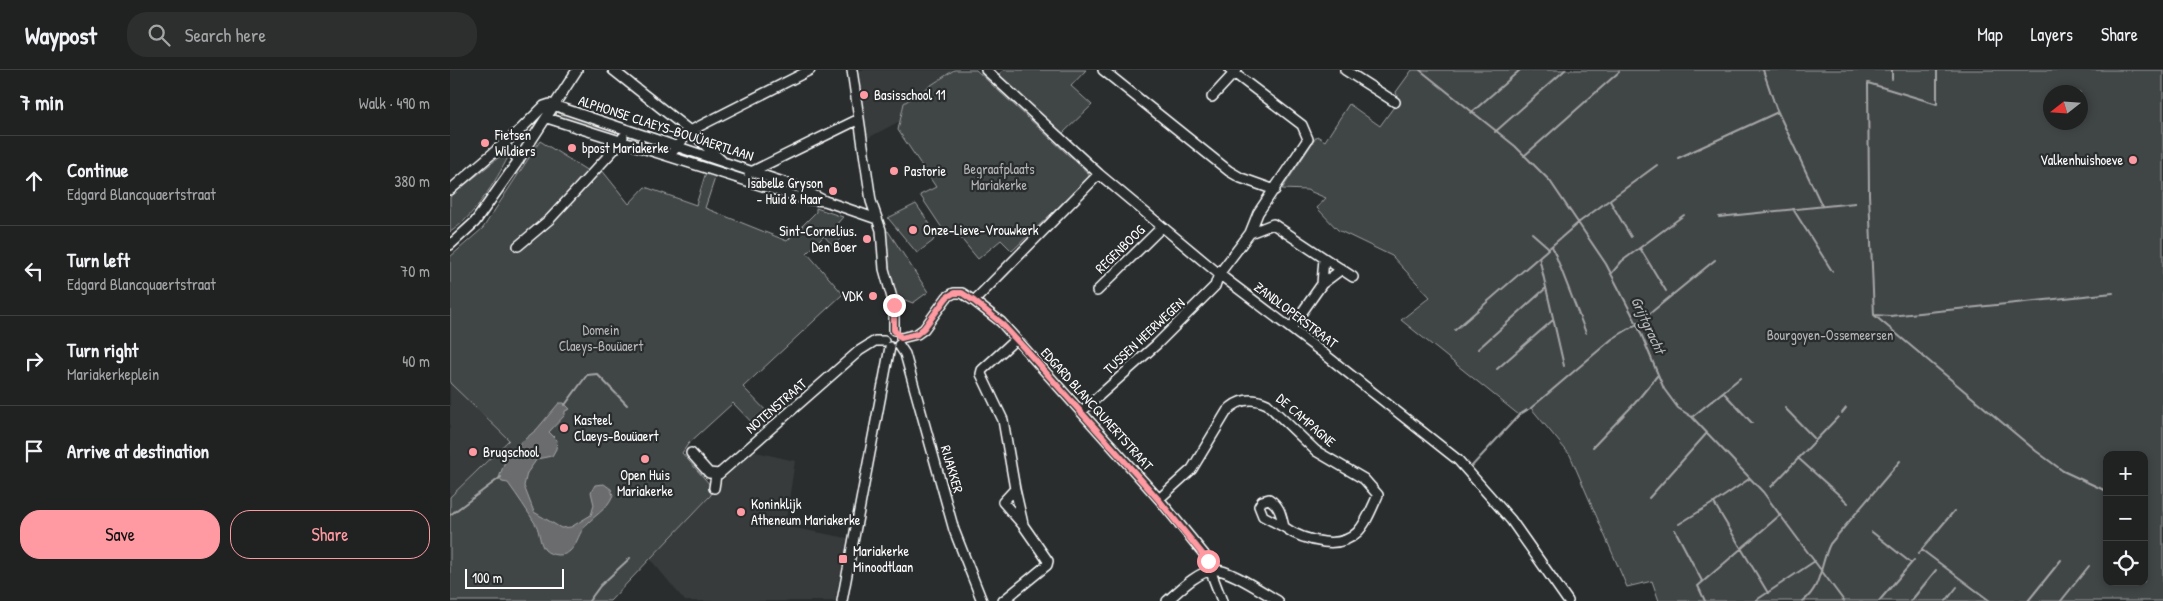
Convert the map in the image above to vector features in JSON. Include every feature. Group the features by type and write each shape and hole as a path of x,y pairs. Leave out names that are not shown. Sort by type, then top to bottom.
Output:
{"street":[{"path":"450,245 475,222 519,160 577,70"},
{"path":"612,70 690,131 724,163"},
{"path":"670,155 690,131 810,70"},
{"path":"842,601 894,343 886,333 894,330 894,305 884,269 881,230 871,201 852,70"},
{"name":"ZANDLOPERSTRAAT","path":"986,70 1099,174 1162,227 1471,472 1517,527 1568,601"},
{"path":"1103,70 1229,171 1242,178 1275,190"},
{"path":"1345,70 1395,102"},
{"path":"1212,97 1234,71"},
{"name":"TUSSEN HEERWEGEN","path":"1081,412 1157,344 1215,286 1219,274 1250,232 1258,213 1308,139 1307,132 1302,125 1234,71"},
{"path":"450,190 521,129 544,106 554,105"},
{"name":"ALPHONSE CLAEYS-BOUÜAERTLAAN","path":"554,105 798,186 825,200 877,218"},
{"name":"ALPHONSE CLAEYS-BOUÜAERTLAAN","path":"547,118 670,155 804,199 825,200"},
{"path":"740,178 859,119"},
{"path":"521,129 534,136"},
{"path":"518,246 550,219 622,141 626,130"},
{"path":"497,149 509,149 519,160"},
{"path":"974,301 1099,174"},
{"path":"1258,213 1353,277"},
{"path":"1250,232 1273,224"},
{"name":"REGENBOOG","path":"1097,291 1162,227"},
{"path":"1322,284 1324,258"},
{"path":"1291,328 1322,284 1342,269"},
{"name":"EDGARD BLANCQUAERTSTRAAT","path":"894,343 917,334 924,328 945,297 954,293 962,293 974,301 1000,322 1016,339 1158,499 1204,554 1212,570 1222,601"},
{"name":"RIJAKKER","path":"894,330 894,343 905,354 954,530 982,601"},
{"path":"1016,339 982,370 981,374 1003,420 1023,524"},
{"name":"NOTENSTRAAT","path":"716,475 723,471 859,351 875,341 894,343"},
{"name":"DE CAMPAGNE","path":"1158,499 1192,469 1233,404 1244,400 1260,401 1267,404 1316,451 1364,479 1378,495 1363,526 1346,541 1335,543 1306,538 1284,528"},
{"path":"690,452 710,473 716,475 714,488"},
{"path":"1003,601 1047,565 1048,561 1023,524 1003,502 1015,489"},
{"path":"1167,601 1192,580 1212,570 1227,573 1278,601"}],"shaded area":[{"path":"857,70 954,70 904,103 900,121 866,139"},
{"name":"Brugschool","path":"450,383 509,440 450,497"},
{"path":"559,403 564,403 570,409 565,411 565,415 549,432 557,440 556,449 552,456 537,459 527,473 524,486 534,512 561,528 571,527 591,515 594,505 591,492 595,485 604,484 611,489 613,495 607,506 583,529 570,551 558,555 551,554 545,550 537,528 529,514 508,483 502,482 499,478 506,458 512,450 537,429"},
{"name":"Koninklijk Atheneum Mariakerke","path":"752,451 795,461 785,526 847,538 835,601 685,601 650,559"}],"green space":[{"name":"Begraafplaats Mariakerke","path":"954,70 976,70 1089,174 1089,178 1012,251 1001,240 978,259 954,230 946,234 920,195 936,187 898,130 904,103"},
{"path":"1004,70 1086,70 1071,86 1092,105 1061,135 998,75"},
{"name":"Bourgoyen-Ossemeersen","path":"1412,70 2163,70 2163,601 1659,601 1652,581 1627,587 1570,455 1531,408 1519,415 1401,320 1430,297 1392,256 1338,230 1317,208 1326,198 1307,190 1282,189 1317,136 1325,141 1349,104 1380,126 1393,108 1399,104 1396,92"},
{"path":"562,113 616,132 613,135 561,119"},
{"name":"Domein Claeys-Bouüaert","path":"540,141 596,176 601,169 629,204 645,187 696,205 706,172 716,175 705,208 787,241 816,212 816,208 843,217 834,227 844,236 833,246 824,236 807,253 843,294 743,387 774,419 760,431 733,403 688,444 682,453 712,487 711,495 610,601 450,601 450,497 509,440 450,383 450,257 483,228"},
{"path":"503,154 508,157 491,187 467,218 450,232 450,197"},
{"path":"916,204 936,233 933,241 917,253 888,218"},
{"path":"888,231 928,292 913,303 905,300 902,309 899,309 888,264 885,232"}],"waterway":[{"name":"Grijtgracht","path":"1420,70 1515,146 1550,181 1606,264 1637,324 1664,389 1678,408 1692,417 1763,492 1844,601"},
{"path":"1471,113 1520,70"},
{"path":"1495,132 1565,70"},
{"path":"1763,70 1776,108 1822,206"},
{"path":"1892,70 1892,79"},
{"path":"1937,70 1937,104 1868,83 1869,194 1874,315 2036,451 2063,471 2103,490"},
{"path":"1524,156 1619,72"},
{"path":"1678,158 1778,112"},
{"path":"1455,330 1578,223 1657,165"},
{"path":"1610,201 1631,237"},
{"path":"1719,217 1855,203"},
{"path":"1793,209 1832,271"},
{"path":"1611,274 1622,261 1684,215"},
{"path":"1532,233 1549,248"},
{"path":"1552,246 1586,333"},
{"path":"1640,248 1666,291"},
{"path":"1539,257 1564,366"},
{"path":"1531,408 1612,339 1637,324 1715,260"},
{"path":"1478,349 1546,288"},
{"path":"1874,315 1890,316 2113,293"},
{"path":"1497,369 1553,320"},
{"path":"565,405 587,375 597,374 627,405"},
{"path":"1593,447 1635,403 1657,376"},
{"path":"1692,417 1740,378"},
{"path":"1723,392 1752,423"},
{"path":"1785,408 1814,438"},
{"path":"1842,413 1846,408"},
{"path":"1472,466 1519,415 1527,410"},
{"path":"1771,487 1838,417"},
{"path":"1649,498 1707,433"},
{"path":"1798,458 1848,503"},
{"path":"1803,601 1814,589 1830,544 1900,461"},
{"path":"450,515 501,477"},
{"path":"1749,479 1714,503 1768,593"},
{"path":"1679,524 1713,503"},
{"path":"1922,549 1954,511"},
{"path":"1705,601 1698,586 1780,515"},
{"path":"1675,530 1702,581"},
{"path":"1872,532 1911,563"},
{"path":"1918,554 1922,550 1990,601"},
{"path":"589,601 600,586 630,558"},
{"path":"1879,601 1914,560"},
{"path":"2028,601 2061,560"},
{"path":"1755,601 1815,561"},
{"path":"2061,601 2089,566"},
{"path":"1911,601 1936,570"},
{"path":"1946,601 1957,587"}],"place":[{"name":"Basisschool 11","path":"864,95"},
{"name":"Fietsen Wildiers","path":"485,143"},
{"name":"bpost Mariakerke","path":"572,148"},
{"name":"Valkenhuishoeve","path":"2133,160"},
{"name":"Pastorie","path":"894,171"},
{"name":"Isabelle Gryson - Huid & Haar","path":"833,191"},
{"name":"Onze-Lieve-Vrouwkerk","path":"913,230"},
{"name":"Sint-Cornelius. Den Boer","path":"867,239"},
{"name":"VDK","path":"873,296"},
{"name":"Kasteel Claeys-Bouüaert","path":"564,428"},
{"name":"Brugschool","path":"473,452"},
{"name":"Open Huis Mariakerke","path":"645,459"},
{"name":"Koninklijk Atheneum Mariakerke","path":"741,512"},
{"name":"Mariakerke Minoodtlaan","path":"843,559"}],"route":[{"path":"894,305 894,330 901,335 901,338 917,334 924,328 947,297 954,293 962,293 1000,322 1158,499 1208,561"}]}
